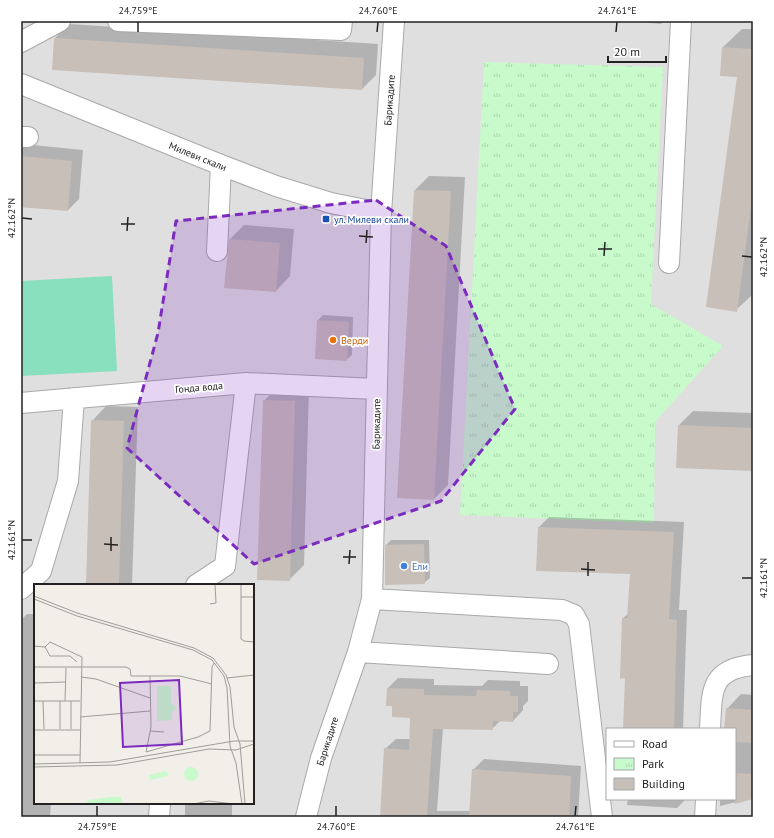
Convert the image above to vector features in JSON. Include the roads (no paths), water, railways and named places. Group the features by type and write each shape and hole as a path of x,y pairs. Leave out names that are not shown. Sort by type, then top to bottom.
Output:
{"street":[{"path":"21,42 60,21"},
{"path":"118,21 286,24 341,30 342,21"},
{"name":"Барикадите","path":"306,817 321,758 358,652 372,599 381,213 394,21"},
{"path":"669,263 681,21"},
{"name":"Милеви скали","path":"21,84 276,186 381,213"},
{"path":"217,250 221,165"},
{"path":"198,584 225,566 246,383"},
{"name":"Гонда вода","path":"21,403 246,383 376,389"},
{"path":"21,589 41,571 68,481 74,398"},
{"path":"372,599 562,610 574,615 579,624 602,817"},
{"path":"358,652 548,664"},
{"path":"710,728 712,701 716,681 724,672 740,666 753,665"},
{"path":"705,817 706,800"},
{"path":"159,817 160,804"}],"place":[{"name":"ул. Милеви скали","path":"326,219"},
{"name":"Верди","path":"333,340"},
{"name":"Ели","path":"404,566"}]}
